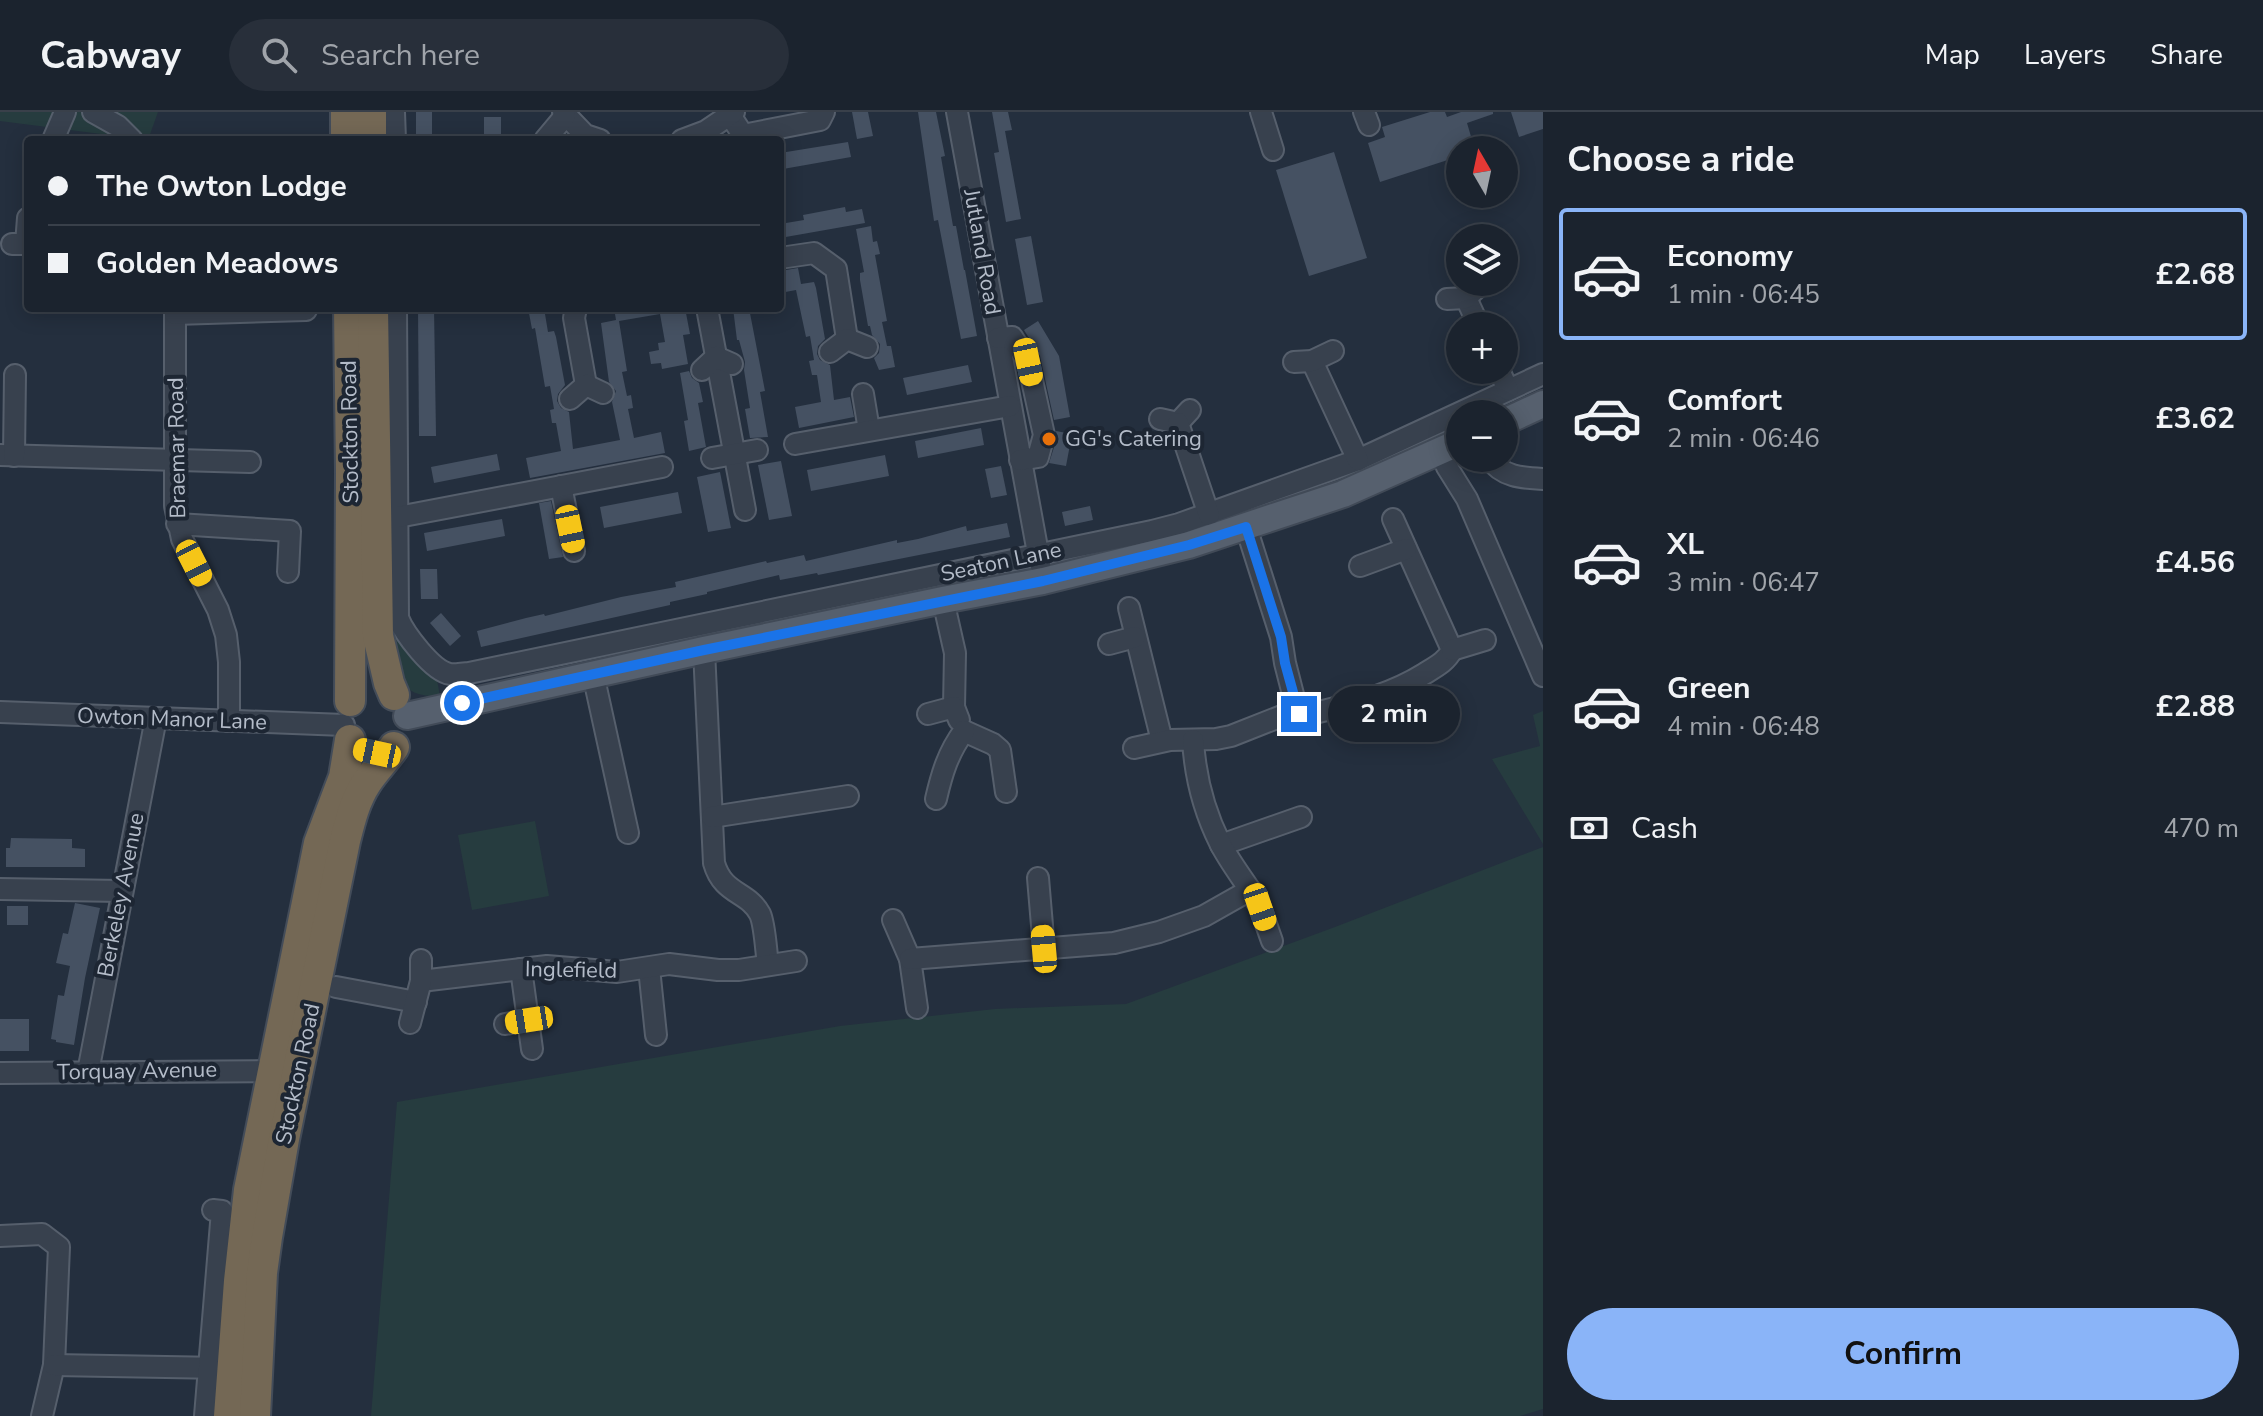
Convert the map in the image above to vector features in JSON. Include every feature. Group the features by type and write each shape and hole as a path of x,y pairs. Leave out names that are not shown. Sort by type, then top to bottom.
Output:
{"highway":[{"path":"346,112 346,136"},
{"path":"371,112 371,136"},
{"name":"Stockton Road","path":"229,1416 221,1368 249,1190 319,843 344,777 348,722 351,487 349,312"},
{"name":"Stockton Road","path":"373,312 386,517 378,636 389,683 400,706"},
{"path":"371,689 382,690 400,706 406,727 394,747 377,753 361,749 348,722 361,692 371,689"},
{"name":"Stockton Road","path":"255,1416 262,1273 267,1237 345,841 359,797 394,747"}],"main road":[{"path":"1518,416 1543,404"},
{"name":"Seaton Lane","path":"400,706 515,692 1043,581 1189,545 1343,494 1446,448"}],"street":[{"path":"55,136 65,112"},
{"path":"93,112 118,126 128,136"},
{"path":"394,112 395,136"},
{"path":"693,136 706,131 732,113 743,135 820,120 824,112"},
{"name":"Jutland Road","path":"957,112 1043,581"},
{"path":"1261,112 1273,150"},
{"path":"548,136 564,114 588,136"},
{"path":"784,257 814,253 836,269 847,339"},
{"name":"Braemar Road","path":"175,312 177,524 218,610 226,635 229,721"},
{"name":"Stockton Road","path":"396,312 386,517 398,618 404,632 438,669"},
{"path":"570,399 594,389 574,318 575,312"},
{"path":"708,312 745,510"},
{"path":"998,338 1012,337 1028,362 1044,435 1038,457 1020,460"},
{"path":"847,339 867,347"},
{"path":"830,352 847,339"},
{"path":"1333,351 1303,361 1358,460"},
{"name":"Seaton Lane","path":"438,669 448,674 507,664 1152,531 1209,515 1358,460 1543,374"},
{"path":"15,375 7,456 250,462"},
{"path":"1505,384 1508,390"},
{"path":"863,394 869,430"},
{"path":"795,444 1010,406"},
{"path":"1176,417 1209,515"},
{"path":"712,458 757,450"},
{"path":"386,517 662,467"},
{"path":"1450,472 1467,499 1543,676"},
{"path":"1503,472 1514,477 1543,479"},
{"path":"561,486 574,551"},
{"path":"1393,519 1452,650"},
{"path":"177,524 290,531 288,572"},
{"path":"1246,527 1281,637 1299,714 1307,715 1398,689 1439,665 1452,650"},
{"path":"1360,566 1406,549"},
{"path":"943,600 955,653 954,707 964,731 1000,750 1006,792"},
{"path":"1129,608 1162,741"},
{"path":"1109,644 1135,637"},
{"path":"1452,650 1485,640"},
{"path":"704,650 714,863 718,878 760,914 768,965"},
{"path":"507,664 515,692"},
{"path":"593,674 628,833"},
{"path":"928,714 954,707"},
{"path":"1134,748 1162,741 1231,736 1297,710"},
{"name":"Owton Manor Lane","path":"0,712 229,721 348,722"},
{"name":"Berkeley Avenue","path":"88,1072 156,718"},
{"path":"936,799 951,749 964,731"},
{"path":"1193,740 1196,775 1221,845 1260,907 1272,941"},
{"path":"712,817 805,812 848,796"},
{"path":"1221,845 1301,817"},
{"path":"1038,878 1044,949"},
{"path":"0,889 121,891"},
{"path":"910,959 1114,943 1204,916 1250,890"},
{"path":"893,920 910,959 917,1008"},
{"path":"410,1023 421,981 421,960"},
{"name":"Inglefield","path":"421,981 561,966 617,972 669,964 728,970 796,961"},
{"path":"649,968 656,1035"},
{"path":"521,969 532,1049"},
{"path":"336,987 416,1002"},
{"path":"505,1024 529,1020"},
{"name":"Torquay Avenue","path":"0,1073 274,1071"},
{"name":"Stockton Road","path":"205,1416 221,1368 222,1211 213,1210"},
{"path":"0,1236 42,1234 59,1247 54,1365 42,1416"},
{"path":"54,1365 221,1368"}],"green space":[{"path":"0,112 158,112 149,136 117,136 0,121"},
{"path":"394,634 437,680 440,696 414,692 400,679 387,635"},
{"path":"1543,711 1543,844 1492,759 1540,746 1533,715"},
{"path":"535,821 549,896 472,910 458,835"},
{"path":"1543,847 1543,1409 1520,1416 371,1416 397,1102 840,1026 995,1009 1126,1004"}],"building":[{"path":"416,112 432,112 432,136 416,136"},
{"path":"852,112 868,112 873,136 857,139"},
{"path":"918,112 936,112 945,156 941,157 953,226 956,226 977,336 961,339 938,220 934,221"},
{"path":"992,112 1008,112 1012,130 1005,131 1021,219 1006,222 994,153 999,152"},
{"path":"1430,112 1445,112 1447,117 1461,112 1493,112 1467,123 1471,136 1446,136 1446,161 1380,182 1368,143 1385,137 1382,127"},
{"path":"1511,112 1543,112 1543,129 1519,137"},
{"path":"484,117 501,117 501,136 484,136"},
{"path":"848,142 851,157 784,169 784,152"},
{"path":"1334,152 1367,258 1309,276 1276,170"},
{"path":"845,207 846,212 862,209 865,223 784,237 784,223 804,220 803,215"},
{"path":"871,226 873,242 877,241 880,254 875,255 887,321 882,322 895,367 879,370 874,358 879,353 880,344 868,326 860,280 860,273 864,272 856,229"},
{"path":"1031,236 1043,302 1027,305 1015,239"},
{"path":"798,268 801,284 814,282 825,339 818,346 817,354 820,360 830,365 834,400 850,397 854,417 799,428 795,407 821,402 817,375 812,375 809,361 814,360 810,336 806,337 796,290 784,292 784,270"},
{"path":"418,312 434,312 436,436 419,436"},
{"path":"529,312 545,312 548,332 554,331 556,337 565,385 557,401 561,408 569,412 573,449 620,440 612,402 616,391 609,382 601,323 616,320 615,312 686,312 690,334 683,335 688,364 662,369 661,363 651,364 649,352 659,350 658,343 665,342 660,314 619,321 627,371 622,372 627,396 631,395 633,408 628,409 634,438 661,432 665,453 530,478 526,458 561,451 556,423 552,423 550,410 554,409 550,386 545,387 535,328 532,329"},
{"path":"734,312 750,312 765,391 760,392 768,437 750,438 745,409 750,408 745,362 737,340"},
{"path":"1038,321 1059,356 1070,417 1054,420 1040,356 1024,330"},
{"path":"968,365 972,382 907,395 903,378"},
{"path":"689,371 699,383 703,402 698,403 706,447 689,451 684,421 688,420 680,373"},
{"path":"981,428 984,445 918,458 915,441"},
{"path":"1056,431 1072,434 1066,466 1049,463 1057,438"},
{"path":"497,454 500,470 434,483 431,467"},
{"path":"885,455 889,476 811,491 807,470"},
{"path":"781,461 792,516 769,520 758,465"},
{"path":"1001,466 1007,495 991,498 985,469"},
{"path":"720,472 731,528 708,532 697,477"},
{"path":"678,492 682,513 604,528 600,507"},
{"path":"551,501 563,557 549,559 539,503"},
{"path":"1090,506 1093,520 1065,526 1062,512"},
{"path":"502,519 505,536 427,551 424,533"},
{"path":"1007,523 1010,537 818,575 780,580 779,575 670,602 670,605 481,647 477,631 676,587 675,582 766,561 804,555 806,561 897,540 897,543 918,539 966,526 967,531"},
{"path":"420,569 437,569 438,599 421,599"},
{"path":"441,613 461,636 450,646 430,623"},
{"path":"11,838 72,839 72,848 85,849 85,867 6,867 6,848 10,848"},
{"path":"75,903 100,908 74,1045 51,1039 58,995 64,996 70,966 56,963 63,933 68,934"},
{"path":"7,906 28,906 28,925 7,925"},
{"path":"0,1019 29,1019 29,1051 0,1051"}],"place":[{"name":"GG's Catering","path":"1049,439"}],"route":[{"path":"462,703 1043,581 1189,545 1246,527 1281,637 1299,714"}]}
